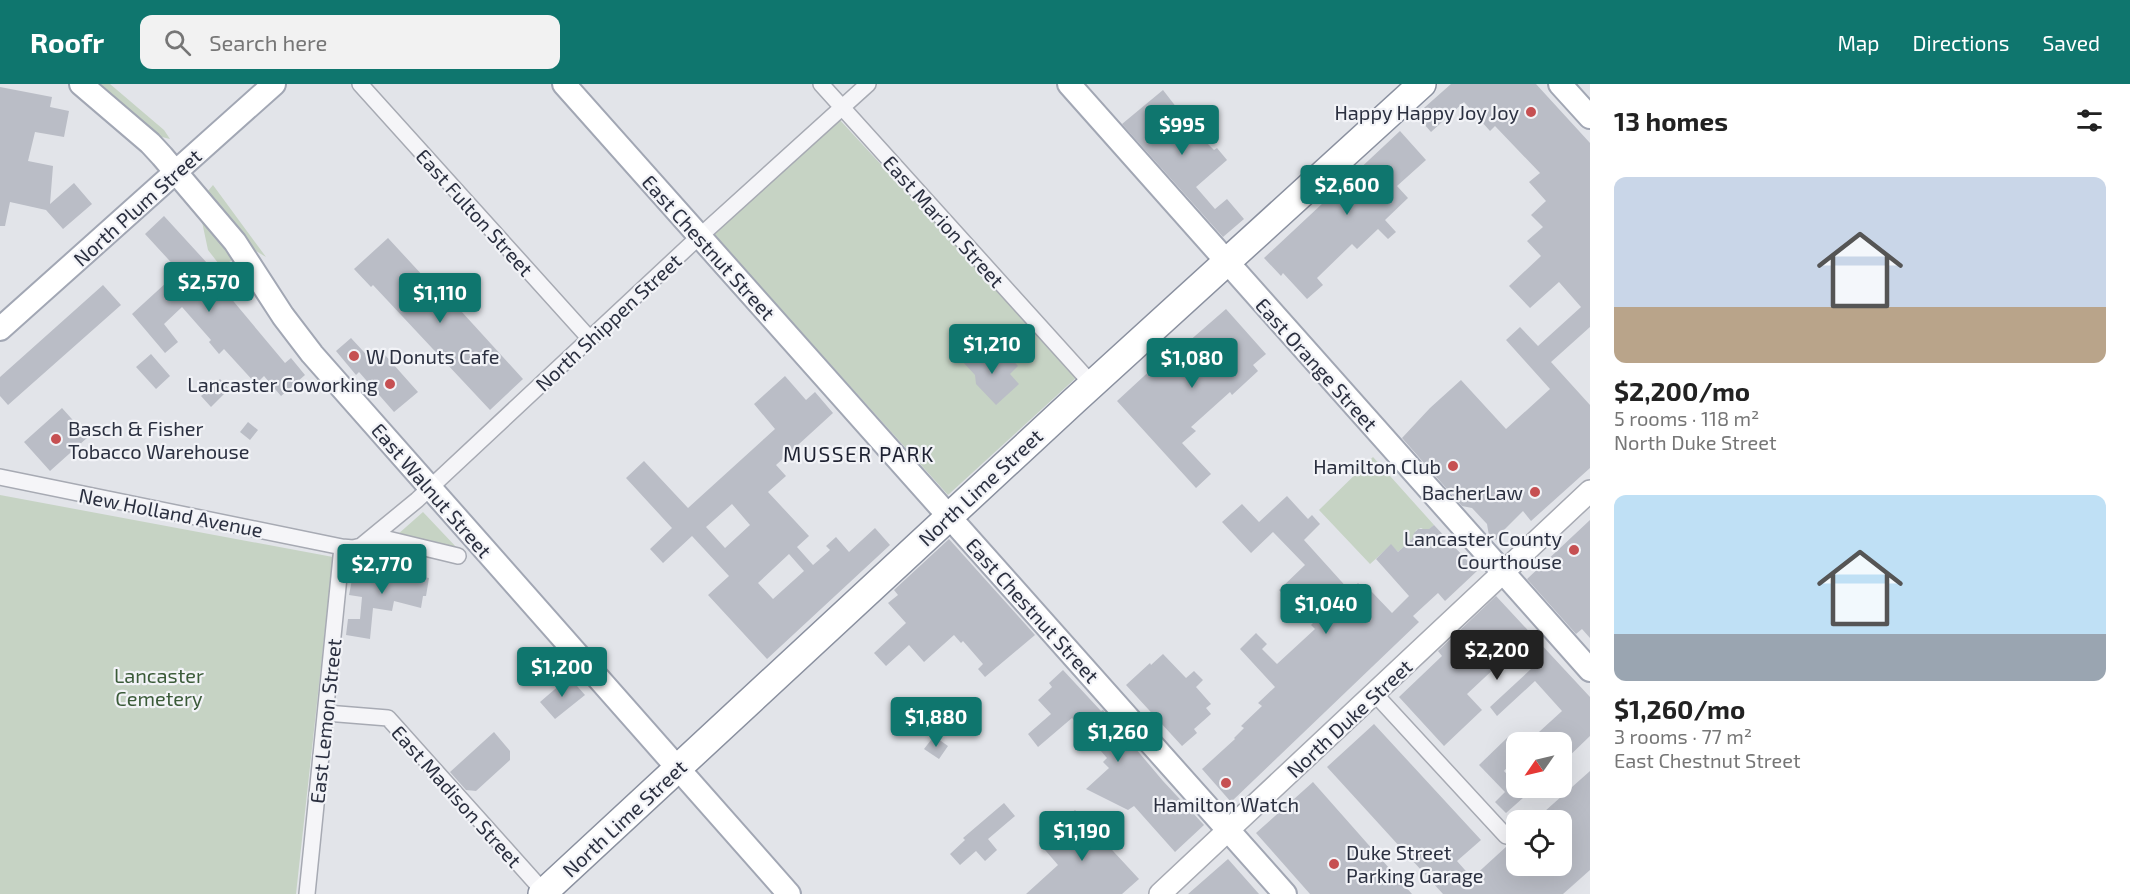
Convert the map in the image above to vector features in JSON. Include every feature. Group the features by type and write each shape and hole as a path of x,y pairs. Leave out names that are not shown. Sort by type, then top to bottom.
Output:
{"highway":[{"name":"North Lime Street","path":"543,893 1092,384 1422,84"}],"main road":[{"name":"East Walnut Street","path":"81,84 150,143 176,172 235,242 300,340 789,894"},
{"name":"North Plum Street","path":"0,329 274,84"},
{"name":"East Chestnut Street","path":"564,84 1285,894"},
{"name":"East Orange Street","path":"1069,84 1590,670"},
{"path":"1560,84 1590,117"},
{"name":"North Duke Street","path":"1160,894 1590,491"}],"street":[{"name":"East Fulton Street","path":"360,84 590,339"},
{"name":"East Marion Street","path":"821,84 1092,384"},
{"name":"North Shippen Street","path":"342,547 357,548 375,536 430,488 868,84"},
{"name":"New Holland Avenue","path":"0,477 342,547"},
{"path":"375,536 458,556"},
{"name":"East Lemon Street","path":"308,894 342,547"},
{"path":"1375,694 1506,836"},
{"name":"East Madison Street","path":"326,713 388,718 543,893"}],"green space":[{"path":"100,84 110,84 164,130 170,139 158,136"},
{"name":"MUSSER PARK","path":"839,119 1077,377 948,495 714,235"},
{"path":"213,185 266,257 256,251 207,192"},
{"path":"201,217 234,258 222,268 208,250"},
{"path":"1373,457 1434,525 1427,531 1421,528 1416,530 1413,538 1398,552 1391,545 1370,564 1319,510"},
{"name":"Lancaster Cemetery","path":"0,495 333,557 296,894 0,894"},
{"path":"423,512 458,549 397,535"}],"building":[{"path":"1451,84 1536,84 1590,143 1590,327 1551,362 1590,405 1590,468 1531,521 1523,511 1503,531 1502,537 1495,540 1489,536 1487,524 1472,508 1462,506 1402,438 1461,380 1506,429 1550,389 1506,340 1520,327 1538,346 1581,307 1559,282 1530,308 1509,286 1541,256 1527,241 1543,227 1531,215 1546,201 1529,182 1540,173 1495,126 1490,131 1464,102 1431,132 1416,115"},
{"path":"0,87 52,97 50,107 69,111 64,137 35,132 28,161 53,166 50,204 74,183 92,204 63,229 46,210 10,202 5,226 0,226"},
{"path":"1163,90 1194,130 1214,150 1217,148 1227,160 1196,187 1215,209 1227,199 1244,219 1223,237 1122,124"},
{"path":"1400,131 1426,160 1397,186 1408,198 1385,220 1396,232 1388,239 1378,229 1357,249 1352,244 1317,278 1323,285 1307,299 1283,273 1281,276 1264,258"},
{"path":"164,216 218,275 214,278 285,363 291,358 305,375 281,396 264,376 256,384 224,349 219,354 209,342 211,340 182,307 164,324 178,342 165,353 132,314 179,271 145,234"},
{"path":"388,238 448,303 451,300 523,379 490,410 373,285 371,287 354,269"},
{"path":"103,285 121,305 8,405 0,396 0,377"},
{"path":"1226,309 1266,354 1253,365 1258,371 1232,395 1230,392 1191,427 1196,431 1182,443 1211,474 1196,488 1117,401 1169,353 1172,356"},
{"name":"Lancaster Coworking","path":"351,338 375,364 385,355 418,392 394,412 359,372 356,375 336,351"},
{"path":"978,347 996,365 1007,354 1018,366 1010,374 1019,384 996,405 976,384 975,375 962,361"},
{"path":"151,354 170,376 156,389 136,367"},
{"path":"785,376 806,400 815,392 833,413 776,465 786,476 768,492 809,536 797,547 813,565 830,550 826,546 836,537 849,552 875,528 890,545 767,659 708,595 729,576 692,536 663,563 650,549 672,528 626,478 644,461 688,508 775,429 754,404","holes":["732,504 750,525 725,548 706,527","789,554 804,571 773,599 758,583"]},
{"path":"220,379 229,389 211,407 201,396"},
{"name":"Basch & Fisher Tobacco Warehouse","path":"62,408 88,437 50,471 24,442"},
{"path":"248,422 258,430 250,440 240,432"},
{"path":"1287,496 1308,519 1312,515 1320,524 1304,540 1350,591 1358,583 1368,593 1371,591 1392,613 1409,596 1376,559 1391,544 1398,552 1412,539 1418,529 1429,529 1434,525 1477,571 1445,601 1438,593 1413,616 1419,622 1231,802 1202,769 1235,739 1244,728 1241,726 1262,706 1258,703 1275,687 1240,649 1256,633 1267,644 1262,649 1277,664 1315,629 1311,625 1313,623 1279,590 1305,565 1273,532 1251,553 1222,522 1242,504 1259,522"},
{"name":"Lancaster County Courthouse","path":"1590,520 1590,638 1582,629 1576,634 1527,579"},
{"path":"949,539 1035,635 985,677 978,669 983,664 963,641 961,643 954,635 924,662 909,645 886,666 874,653 906,623 888,603 898,595 894,590"},
{"path":"355,564 429,578 421,608 394,601 392,611 373,608 370,639 346,635 348,619 360,619 362,597 349,595"},
{"path":"1496,596 1590,697 1590,736 1572,753 1572,732 1539,732 1562,711 1535,681 1497,716 1490,707 1531,669 1514,650 1467,694 1482,710 1444,746 1399,697 1442,656 1438,651"},
{"path":"1163,654 1186,678 1194,671 1203,680 1196,687 1211,704 1206,708 1211,714 1194,729 1197,733 1182,746 1126,685"},
{"path":"1063,670 1101,711 1103,710 1204,825 1175,852 1134,806 1128,810 1086,789 1109,768 1103,762 1107,758 1072,718 1038,747 1028,734 1051,714 1038,700 1052,687 1049,683"},
{"path":"569,677 585,695 555,719 540,702"},
{"path":"1374,724 1481,840 1457,861 1472,878 1506,847 1506,876 1572,876 1572,810 1546,810 1560,798 1572,798 1572,787 1590,771 1590,870 1563,894 1443,894 1327,767"},
{"path":"494,732 510,751 510,760 476,791 466,790 450,772"},
{"path":"934,736 948,746 939,759 924,749"},
{"path":"1506,739 1506,769 1504,771 1506,773 1506,798 1523,798 1509,810 1506,810 1506,813 1495,802 1505,792 1479,765"},
{"name":"Duke Street Parking Garage","path":"1313,782 1412,894 1310,894 1256,833"},
{"path":"1004,803 1015,816 988,839 997,850 985,861 976,851 960,865 950,854 965,840 963,838"},
{"path":"1075,810 1139,879 1122,894 1026,894 1058,865 1039,843"},
{"path":"1228,859 1259,894 1188,894"}],"place":[{"name":"Happy Happy Joy Joy","path":"1531,112"},
{"name":"W Donuts Cafe","path":"354,356"},
{"name":"Lancaster Coworking","path":"390,384"},
{"name":"Basch & Fisher Tobacco Warehouse","path":"56,439"},
{"name":"Hamilton Club","path":"1453,466"},
{"name":"BacherLaw","path":"1535,492"},
{"name":"Lancaster County Courthouse","path":"1574,550"},
{"name":"Hamilton Watch","path":"1226,783"},
{"name":"Duke Street Parking Garage","path":"1334,864"}],"district":[{"name":"MUSSER PARK","path":"859,453"}]}
